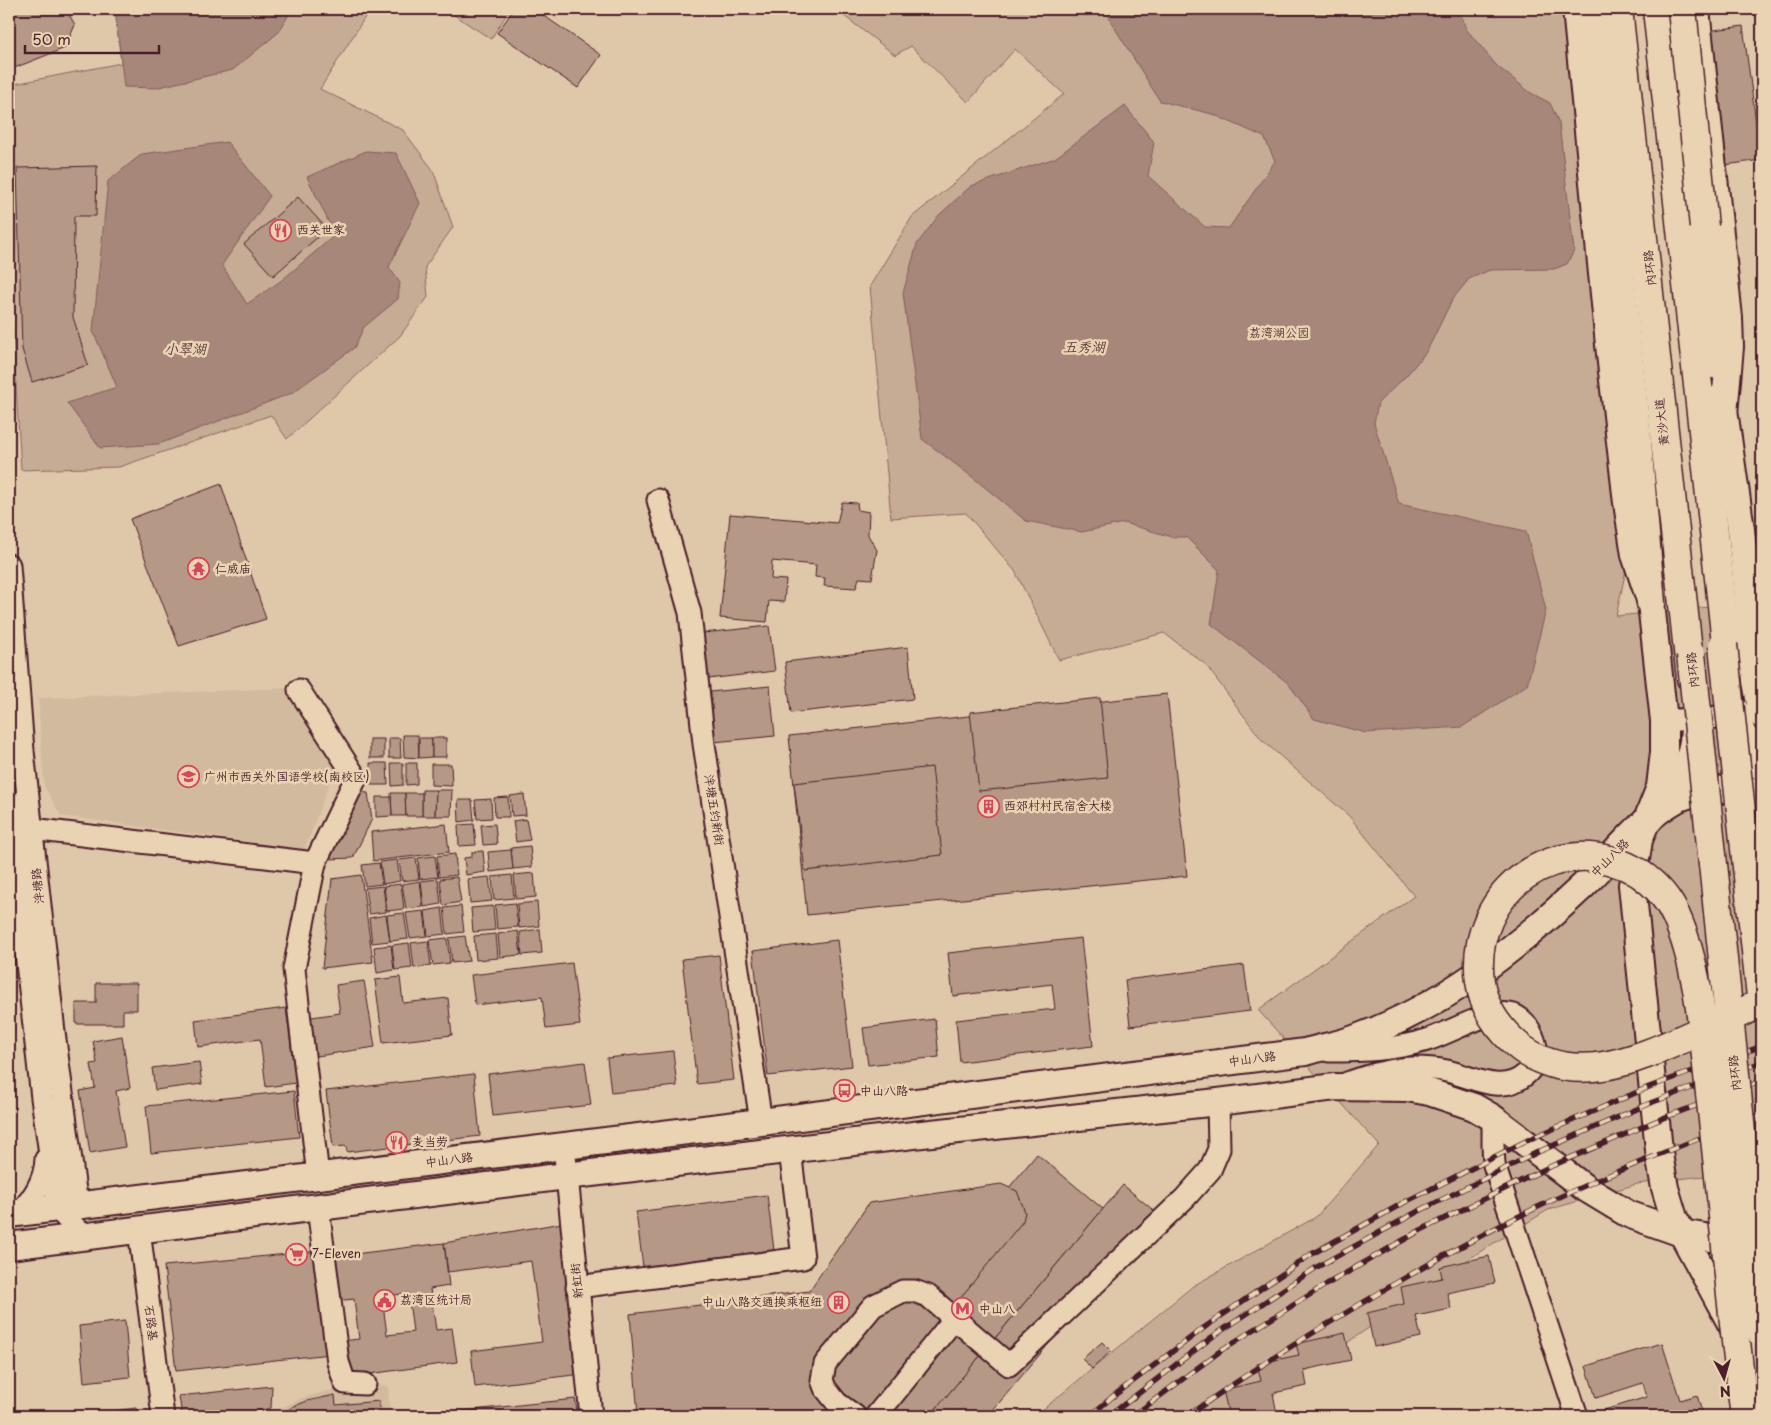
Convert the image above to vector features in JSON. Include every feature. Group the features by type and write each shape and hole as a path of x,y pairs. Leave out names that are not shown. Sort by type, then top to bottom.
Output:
{"highway":[{"path":"1591,9 1636,430 1651,603"},
{"name":"黄沙大道","path":"1620,9 1695,719 1695,744 1688,765 1671,794 1648,820"},
{"name":"内环路","path":"1620,9 1695,693 1762,1332"},
{"path":"1674,10 1704,227 1718,364"},
{"path":"1674,10 1678,210 1735,716 1741,734 1757,757"},
{"path":"1674,10 1762,1005 1737,1014 1704,1029 1696,1033 1679,1041 1642,1056 1594,1067 1574,1068 1552,1064 1525,1051 1506,1035 1492,1018 1484,1001 1480,980 1481,941 1487,921 1505,891 1535,869 1571,858 1607,860 1629,867 1651,881 1666,897 1676,914 1685,939 1701,1018 1702,1028 1703,1036 1705,1055 1707,1064 1728,1275 1745,1416"}],"main road":[{"path":"1576,9 1608,336 1627,503 1635,555 1651,603 1664,721 1663,770 1660,787 1639,840 1632,886 1660,1160 1665,1188 1681,1233 1730,1318 1741,1343 1749,1371 1756,1416"},
{"path":"1674,10 1729,318 1730,347 1724,414"},
{"path":"1694,342 1718,364 1741,529 1755,598 1756,681 1762,714"},
{"path":"1648,820 1679,799 1695,793 1736,789 1762,794"},
{"name":"中山八路","path":"14,1214 761,1122 1305,1052 1377,1030 1407,1017 1459,987 1542,924 1588,881 1648,820"},
{"path":"9,1246 566,1176 1335,1087 1408,1088 1429,1092 1474,1107 1493,1118 1585,1188 1621,1210 1652,1224 1681,1233 1717,1239 1745,1240 1762,1238"},
{"path":"1717,1239 1748,1272 1762,1291"}],"street":[{"name":"泮塘五约新街","path":"658,500 690,613 704,744 761,1122"},
{"name":"泮塘路","path":"9,565 23,750 67,1139 67,1207"},
{"path":"299,690 356,778 315,863 294,969 318,1176"},
{"path":"1664,721 1762,714"},
{"path":"9,800 47,1141 46,1166 37,1192 14,1214"},
{"path":"32,828 315,863"},
{"path":"1305,1052 1367,1051 1393,1048 1426,1040 1485,1016 1500,1013 1511,1014 1520,1019 1530,1030 1534,1040 1535,1060 1531,1070 1509,1083 1492,1084 1447,1072 1413,1068 1367,1076 1335,1087"},
{"path":"855,1416 837,1403 825,1388 822,1380 825,1364 873,1306 903,1291 928,1296 1009,1364 1185,1198 1210,1170 1219,1149 1218,1102"},
{"path":"1493,1118 1494,1165 1577,1416"},
{"path":"47,1141 67,1207 84,1237"},
{"name":"新虹街","path":"564,1146 591,1416"},
{"path":"577,1287 803,1258 790,1150"},
{"path":"318,1208 338,1362 345,1382 365,1384"},
{"name":"石路基","path":"138,1230 163,1416"},
{"path":"876,1416 955,1318"}],"shaded area":[{"name":"广州市西关外国语学校(南校区)","path":"286,688 335,768 305,849 61,816 44,786 38,698"},
{"path":"388,1385 390,1416 273,1416 278,1410 302,1398 328,1391"}],"green space":[{"path":"115,9 370,9 320,89 403,130 433,170 453,227 425,267 428,297 400,336 287,439 271,415 119,467 21,470 9,267 9,85 121,63"},
{"path":"445,9 510,9 491,39"},
{"name":"荔湾湖公园","path":"835,9 1567,9 1629,556 1616,616 1762,602 1762,1169 1637,1184 1548,1210 1481,1251 1316,1364 1246,1416 1035,1416 1193,1286 1316,1217 1379,1145 1258,1010 1414,896 1349,816 1262,740 1205,664 1164,633 1059,660 1015,571 966,513 891,518 870,286 912,217 1064,94 1015,49 968,102 911,46 895,55"}],"water":[{"path":"115,9 292,9 279,32 233,70 155,88 124,87"},
{"name":"五秀湖","path":"1107,9 1458,9 1467,30 1497,66 1531,93 1550,103 1559,123 1574,251 1567,264 1554,269 1490,270 1469,279 1452,300 1427,351 1406,376 1378,403 1374,423 1399,504 1526,531 1546,610 1527,685 1462,727 1366,733 1314,719 1288,683 1211,624 1219,570 1186,537 1172,537 1124,523 1082,532 1026,521 922,439 903,293 917,244 939,215 971,186 1055,158 1125,106 1154,142 1148,176 1205,227 1229,228 1275,161 1264,137 1212,114 1160,101 1111,22"},
{"name":"小翠湖","path":"227,142 270,196 222,265 247,304 282,280 335,235 307,177 366,151 396,153 420,203 389,267 400,283 398,299 364,327 354,348 292,393 159,444 100,448 67,403 117,387 93,331 108,181 142,154"}],"building":[{"path":"9,9 66,9 75,25 65,48 9,70"},
{"path":"514,9 534,9 601,55 578,88 497,33"},
{"path":"1743,26 1761,160 1725,165 1707,31"},
{"path":"97,166 96,216 74,216 73,317 88,365 32,382 22,349 17,168"},
{"path":"298,197 327,229 273,276 244,244"},
{"name":"仁威庙","path":"221,484 266,619 179,646 130,519"},
{"path":"842,502 857,503 858,510 869,512 868,535 877,550 872,579 859,578 856,588 824,586 825,578 815,577 816,565 772,561 771,579 786,580 784,602 769,601 767,622 720,618 730,514 837,523"},
{"path":"769,626 775,671 708,679 703,633"},
{"path":"908,647 913,699 791,713 785,662"},
{"path":"770,686 775,736 714,742 710,692"},
{"name":"西郊村村民宿舍大楼","path":"1167,694 1187,876 807,915 789,736"},
{"path":"1100,698 1108,778 979,791 970,712"},
{"path":"403,735 418,735 419,758 404,757"},
{"path":"389,738 400,738 401,758 389,758"},
{"path":"419,738 432,738 432,757 419,758"},
{"path":"432,738 446,738 446,757 432,757"},
{"path":"370,739 384,739 384,758 370,758"},
{"path":"370,763 387,763 388,785 371,785"},
{"path":"391,763 403,763 403,785 392,786"},
{"path":"406,763 417,763 417,784 406,785"},
{"path":"431,764 451,764 452,786 431,785"},
{"path":"932,767 942,855 805,871 794,783"},
{"path":"422,790 436,790 435,816 422,816"},
{"path":"436,790 452,790 451,816 435,816"},
{"path":"357,792 368,793 372,819 353,858 330,859"},
{"path":"391,793 405,793 406,816 392,816"},
{"path":"405,793 422,793 422,816 406,816"},
{"path":"524,794 526,815 512,816 510,796"},
{"path":"376,797 391,797 392,816 376,817"},
{"path":"508,797 509,817 495,817 494,798"},
{"path":"491,799 492,818 477,819 475,800"},
{"path":"458,800 472,800 474,820 459,822"},
{"path":"526,819 530,840 516,842 513,821"},
{"path":"446,824 449,852 373,861 371,832"},
{"path":"474,824 476,845 459,846 458,825"},
{"path":"495,824 497,844 483,845 481,825"},
{"path":"530,846 532,867 513,869 511,848"},
{"path":"511,850 513,869 490,872 488,852"},
{"path":"483,851 485,872 466,875 464,858 472,857 472,852"},
{"path":"455,854 457,875 439,877 437,856"},
{"path":"435,856 438,877 420,879 418,858"},
{"path":"416,858 419,879 402,881 399,860"},
{"path":"397,860 400,881 383,884 380,862"},
{"path":"379,863 382,884 365,886 362,865"},
{"path":"534,873 536,897 516,899 514,875"},
{"path":"361,875 373,962 322,968 332,879"},
{"path":"512,875 514,898 494,900 492,877"},
{"path":"457,877 461,902 443,905 440,879"},
{"path":"489,877 492,901 470,903 468,879"},
{"path":"438,879 441,904 424,907 421,881"},
{"path":"420,881 423,907 406,909 402,884"},
{"path":"401,884 404,909 387,911 384,886"},
{"path":"383,886 386,912 369,914 365,888"},
{"path":"537,902 539,926 519,928 517,904"},
{"path":"515,903 518,927 497,929 495,905"},
{"path":"461,906 464,932 447,934 444,908"},
{"path":"493,906 495,930 473,932 471,908"},
{"path":"442,908 445,934 428,936 425,911"},
{"path":"424,911 427,936 410,938 406,913"},
{"path":"404,913 408,939 390,941 387,915"},
{"path":"386,915 390,941 372,943 369,918"},
{"path":"540,929 542,953 522,955 520,932"},
{"path":"518,931 521,955 500,957 498,934"},
{"path":"496,934 498,958 476,960 474,936"},
{"path":"465,936 469,961 452,963 449,938"},
{"path":"447,938 450,963 433,965 429,940"},
{"path":"1081,938 1093,1046 960,1062 956,1020 1055,1009 1052,984 953,996 948,953"},
{"path":"837,940 852,1066 768,1076 753,951"},
{"path":"428,941 431,966 414,968 411,943"},
{"path":"409,943 412,968 395,970 392,945"},
{"path":"391,945 394,970 377,973 374,947"},
{"path":"719,955 734,1080 697,1084 682,959"},
{"path":"572,963 580,1025 546,1029 542,997 475,1005 471,975"},
{"path":"1244,965 1250,1011 1130,1026 1125,980"},
{"path":"400,977 403,1003 448,998 452,1035 383,1043 375,980"},
{"path":"364,981 375,1047 311,1057 305,1018 340,1013 336,985"},
{"path":"96,983 137,983 137,1010 123,1010 123,1024 76,1024 76,1003 96,1003"},
{"path":"286,1008 296,1083 266,1087 260,1039 198,1047 195,1020"},
{"path":"935,1019 939,1057 868,1065 863,1028"},
{"path":"122,1036 130,1088 116,1091 125,1147 90,1153 80,1091 95,1088 91,1064 97,1063 93,1041"},
{"path":"673,1051 677,1086 611,1093 607,1058"},
{"path":"199,1062 202,1084 155,1090 152,1068"},
{"path":"585,1062 591,1105 493,1116 488,1074"},
{"path":"474,1074 480,1136 347,1152 346,1146 333,1147 326,1091"},
{"path":"294,1091 299,1137 151,1153 146,1106"},
{"name":"中山八","path":"1037,1154 1103,1209 930,1416 922,1410 916,1416 819,1416"},
{"name":"中山八路交通换乘枢纽","path":"1001,1184 1017,1191 1025,1212 1023,1221 864,1416 638,1416 630,1314 809,1291 869,1203"},
{"name":"中山八","path":"1123,1185 1158,1214 988,1416 930,1416"},
{"path":"767,1195 774,1250 643,1267 636,1212"},
{"path":"562,1223 582,1374 475,1387 471,1351 542,1342 531,1261 448,1272 444,1243"},
{"path":"444,1243 449,1286 430,1289 436,1330 452,1328 457,1362 347,1377 342,1341 359,1339 354,1299 335,1301 330,1257","holes":["408,1293 413,1332 387,1335 382,1297"]},
{"path":"319,1251 330,1354 176,1371 164,1266"},
{"path":"1489,1256 1495,1283 1447,1293 1451,1309 1416,1316 1421,1337 1374,1347 1367,1313 1404,1304 1401,1287 1442,1278 1440,1267"},
{"path":"125,1321 130,1377 84,1382 79,1326"},
{"path":"1345,1333 1351,1360 1304,1370 1307,1386 1273,1393 1277,1414 1267,1416 1229,1416 1223,1390 1261,1381 1257,1364 1299,1355 1296,1344"},
{"path":"1102,1342 1111,1351 1092,1369 1082,1359"},
{"path":"1662,1343 1680,1400 1697,1395 1703,1416 1603,1416 1601,1411 1647,1397 1643,1383 1596,1398 1586,1366"},
{"path":"272,1386 271,1408 251,1413 251,1416 182,1416 179,1396"},
{"path":"335,1395 336,1405 379,1401 380,1416 280,1416 292,1407 307,1401"},
{"path":"575,1399 578,1416 417,1416"},
{"path":"136,1408 137,1416 74,1416"}],"railway":[{"path":"1090,1416 1112,1397 1205,1327 1310,1255 1405,1202 1530,1139 1649,1087 1762,1046"},
{"path":"1109,1416 1212,1337 1317,1267 1415,1213 1538,1152 1653,1102 1762,1062"},
{"path":"1133,1416 1223,1349 1327,1284 1421,1230 1547,1168 1663,1118 1762,1081"},
{"path":"1187,1416 1365,1301 1482,1235 1594,1182 1762,1114"}],"place":[{"name":"西关世家","path":"281,230"},
{"name":"仁威庙","path":"199,569"},
{"name":"广州市西关外国语学校(南校区)","path":"188,777"},
{"name":"西郊村村民宿舍大楼","path":"988,806"},
{"name":"中山八路","path":"844,1091"},
{"name":"麦当劳","path":"396,1142"},
{"name":"7-Eleven","path":"296,1254"},
{"name":"荔湾区统计局","path":"384,1300"},
{"name":"中山八路交通换乘枢纽","path":"838,1302"},
{"name":"中山八","path":"963,1309"}]}
